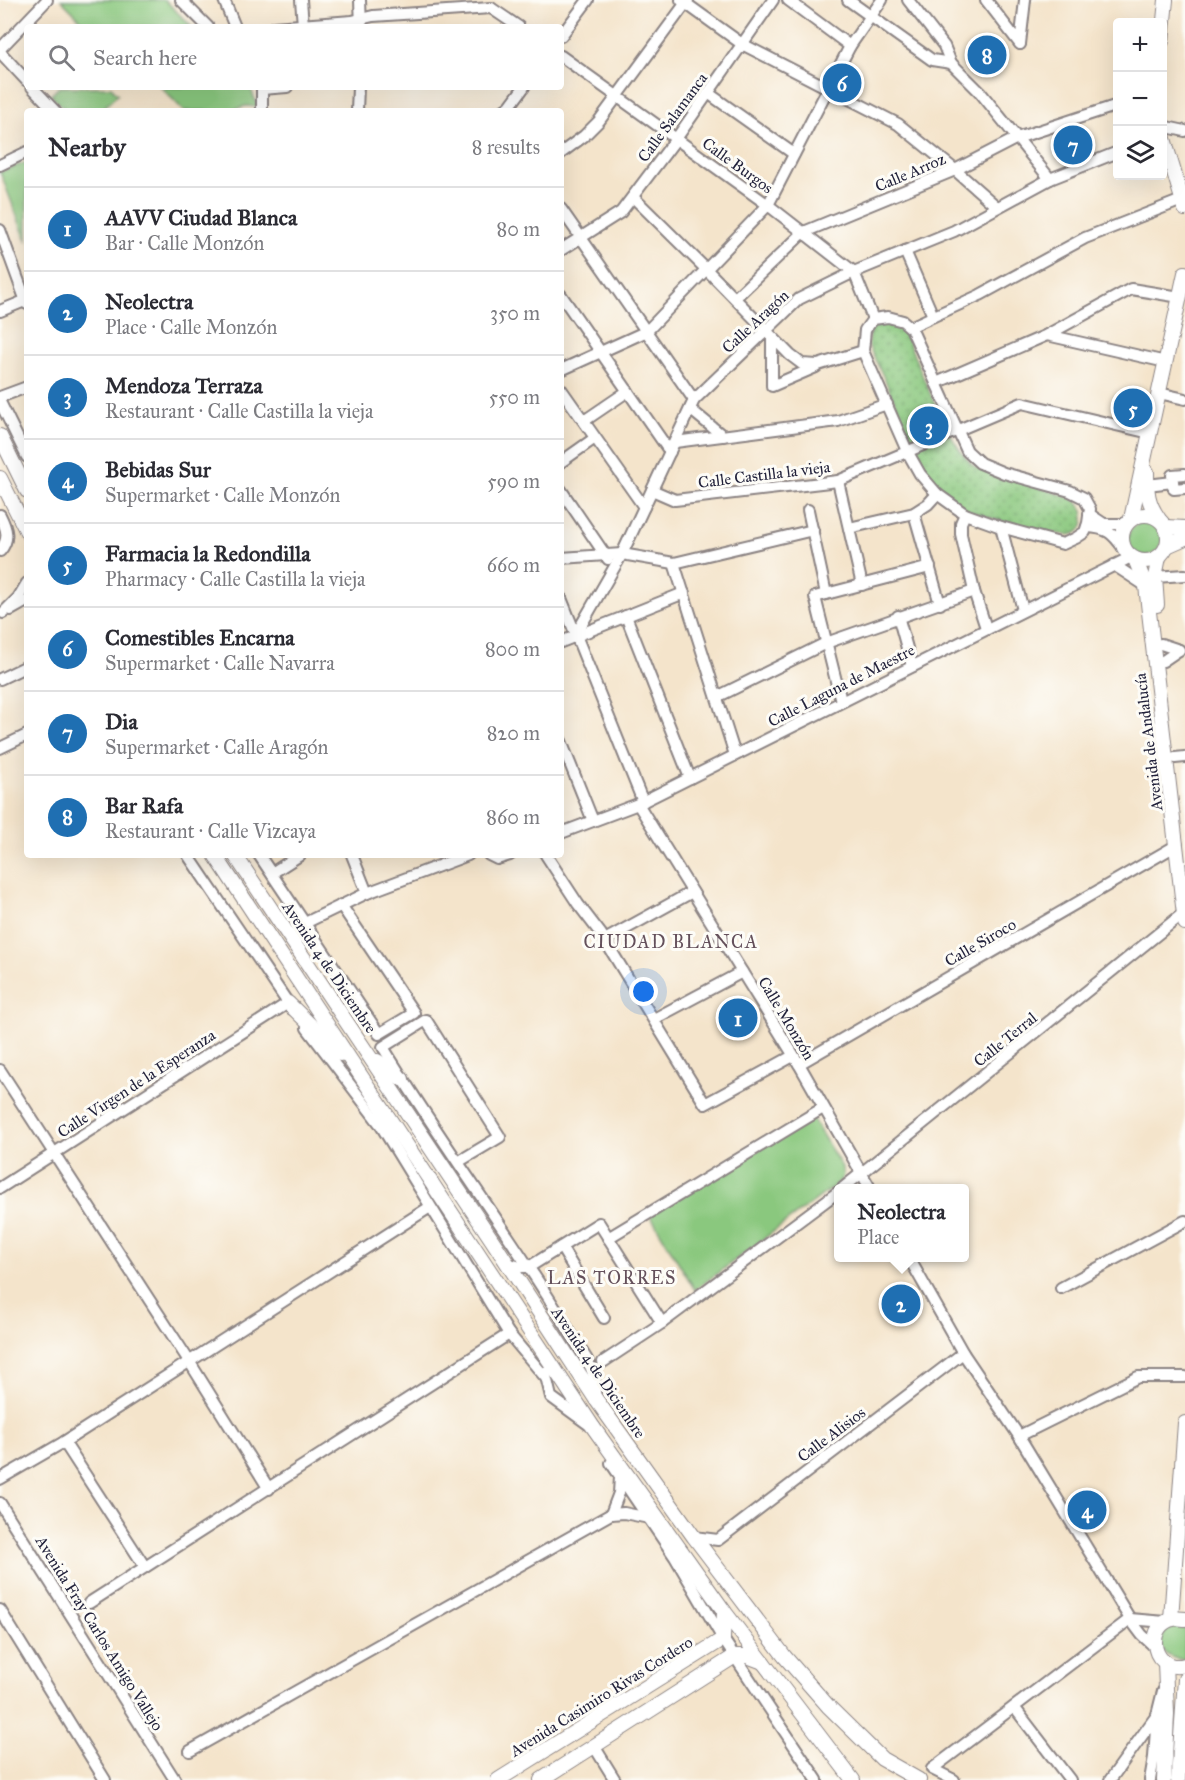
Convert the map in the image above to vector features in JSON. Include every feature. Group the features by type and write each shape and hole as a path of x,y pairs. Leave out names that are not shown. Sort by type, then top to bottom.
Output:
{"main road":[{"path":"1164,18 1166,0"},
{"path":"1167,148 1184,205"},
{"path":"1185,276 1149,439 1129,521 1122,536 1130,555 1147,561 1185,538"},
{"path":"0,436 24,485"},
{"path":"1149,439 1147,485 1151,507 1169,539 1163,551"},
{"path":"0,478 24,525"},
{"path":"1129,521 1145,514 1162,523 1185,528"},
{"name":"Avenida de Andalucía","path":"1163,551 1150,581 1181,844"},
{"name":"Avenida de Andalucía","path":"1130,555 1150,581 1180,757 1185,916"},
{"name":"Avenida 4 de Diciembre","path":"217,858 593,1427 724,1611 853,1780"},
{"name":"Avenida 4 de Diciembre","path":"238,858 595,1398 694,1537 785,1657 828,1706 882,1759 919,1780"},
{"path":"288,1003 359,1073"},
{"path":"369,1055 402,1079"},
{"path":"1185,1423 1174,1620 1156,1633 1154,1646 1165,1662 1172,1665 1185,1665"},
{"path":"723,1639 724,1611"},
{"name":"Avenida Casimiro Rivas Cordero","path":"498,1780 723,1639"},
{"path":"541,1780 735,1656 747,1656 763,1662"},
{"path":"1164,1780 1167,1714 1165,1662"},
{"path":"1178,1780 1185,1679"},
{"path":"582,1727 594,1746"}],"street":[{"path":"25,24 47,0"},
{"path":"181,0 205,24"},
{"path":"224,0 234,24"},
{"path":"301,0 303,24"},
{"path":"360,0 361,23"},
{"path":"564,32 588,0"},
{"name":"Calle Salamanca","path":"564,248 621,212 676,139 773,0"},
{"path":"788,0 850,45"},
{"path":"848,0 932,60 951,63"},
{"path":"564,369 647,331 768,205 850,45 882,0"},
{"path":"908,0 944,46 951,63 980,92 1050,179"},
{"path":"986,0 1020,44 1024,0"},
{"path":"564,151 584,136 617,97 685,1 742,44 898,124 997,207"},
{"path":"332,24 361,23 373,16 494,4 516,24"},
{"path":"24,25 0,51 24,78"},
{"name":"Calle Burgos","path":"564,58 768,205 854,272 873,319"},
{"path":"35,90 52,108"},
{"path":"262,90 262,108"},
{"path":"357,108 358,90"},
{"path":"507,108 522,90"},
{"path":"708,93 794,154"},
{"name":"Calle Arroz","path":"735,298 804,232 955,170 1017,138 1113,107"},
{"path":"1167,127 1185,131"},
{"path":"0,165 24,153"},
{"name":"Calle Aragón","path":"575,636 622,554 692,404 769,334 799,299 854,272 954,231 1050,179 1113,155"},
{"path":"633,197 769,334 802,364 821,365"},
{"path":"910,327 980,295 1086,238 1184,205"},
{"path":"564,213 647,331 692,404 723,436"},
{"path":"0,230 24,294"},
{"path":"905,251 933,316"},
{"path":"936,383 1047,335 1131,289 1180,297"},
{"path":"564,299 628,391 672,447 723,436 838,421 887,404"},
{"path":"0,311 24,303"},
{"path":"888,317 903,321 910,327 967,451 980,463 1004,473 1070,491 1084,498 1090,509 1085,532 1063,544 1000,527 965,514 937,494 920,474 907,451 863,351 865,330 873,319 888,317"},
{"path":"1173,332 1185,320"},
{"path":"769,334 772,386 821,365 863,351"},
{"path":"1047,335 1166,362"},
{"path":"0,397 24,388"},
{"path":"584,421 628,391"},
{"path":"564,393 644,507"},
{"path":"1159,393 1185,399"},
{"path":"0,402 24,451"},
{"name":"Calle Castilla la vieja","path":"652,490 675,500 838,481 1022,403 1149,439"},
{"path":"564,460 596,438"},
{"path":"1185,474 1172,475 1174,489 1185,488"},
{"path":"838,481 862,585"},
{"path":"1147,485 1173,482"},
{"path":"564,494 614,568"},
{"path":"849,528 914,513 928,504 937,494"},
{"path":"808,510 826,594"},
{"path":"914,513 940,604"},
{"path":"965,514 961,523 961,534 974,591 986,628"},
{"path":"1089,514 1104,524 1129,521"},
{"path":"0,515 8,535 0,551"},
{"path":"1000,527 1023,610"},
{"path":"1086,527 1102,528 1117,538 1130,555"},
{"path":"564,558 622,554 674,563 813,530"},
{"name":"Calle Laguna de Maestre","path":"564,832 640,803 1130,555"},
{"path":"674,563 735,755"},
{"path":"1114,565 1150,581 1185,575"},
{"path":"842,701 815,597 930,567"},
{"path":"1,614 18,598 24,588"},
{"path":"717,697 826,643 974,591"},
{"path":"564,641 684,593"},
{"path":"1,614 24,603"},
{"name":"Calle Monzón","path":"564,606 640,803 796,1060 868,1184"},
{"path":"626,616 690,778"},
{"path":"898,616 912,666"},
{"path":"1161,644 1183,649"},
{"path":"1163,661 1183,649"},
{"path":"0,680 24,668"},
{"path":"1,745 24,736"},
{"path":"564,748 593,821"},
{"name":"Calle Siroco","path":"654,1019 705,1104 796,1060 1181,844"},
{"path":"190,858 288,1003 380,1124 509,1334 546,1378"},
{"path":"261,858 379,1034 414,1013 341,905"},
{"path":"272,873 295,858"},
{"path":"353,858 367,893"},
{"path":"305,923 367,893 460,858"},
{"path":"548,858 605,940 654,1019 742,972"},
{"path":"605,940 692,892"},
{"name":"Calle Terral","path":"848,1184 1185,916"},
{"name":"Calle Virgen de la Esperanza","path":"0,1188 288,1003"},
{"path":"458,1162 500,1137 426,1020 383,1047 402,1079 458,1162 529,1267 594,1371 595,1398"},
{"path":"2,1077 189,1361 269,1489"},
{"path":"608,1238 824,1108"},
{"path":"596,1383 603,1362 662,1323 834,1195"},
{"path":"0,1479 64,1442 430,1207"},
{"path":"1061,1288 1185,1221"},
{"path":"507,1263 520,1268 529,1267 599,1223 662,1323"},
{"path":"561,1247 604,1318"},
{"path":"912,1262 963,1353 1019,1436 1130,1619 1154,1646"},
{"path":"89,1602 509,1334"},
{"path":"538,1346 551,1397 593,1427"},
{"name":"Calle Alisios","path":"694,1537 718,1540 963,1353"},
{"path":"586,1358 603,1362"},
{"path":"1019,1436 1138,1377 1185,1377"},
{"path":"580,1418 675,1557 723,1639 817,1780"},
{"path":"64,1442 145,1567"},
{"path":"611,1514 619,1493 620,1476"},
{"name":"Avenida Fray Carlos Amigo Vallejo","path":"0,1503 175,1780"},
{"path":"190,1751 611,1514 624,1513 649,1518"},
{"path":"0,1610 105,1780"},
{"path":"954,1780 932,1769 1130,1619 1174,1620"},
{"path":"1150,1780 1157,1715 1166,1682"},
{"path":"1014,1707 1071,1780"},
{"path":"1110,1780 1157,1715"},
{"path":"594,1746 615,1780"}],"green space":[{"path":"61,0 165,0 189,24 85,24"},
{"path":"56,90 114,90 118,94 103,108 63,108 51,95"},
{"path":"164,90 251,90 258,107 246,106 181,108"},
{"path":"24,163 24,234 0,172"},
{"path":"885,323 900,326 904,332 944,423 964,455 975,467 1066,496 1075,501 1081,506 1084,515 1083,525 1078,532 1066,535 1002,521 961,507 942,491 930,476 921,459 868,345 871,329"},
{"path":"1145,522 1157,527 1162,539 1157,551 1145,556 1133,551 1128,539 1133,527"},
{"path":"812,1118 842,1167 843,1176 840,1182 834,1184 834,1186 695,1290 650,1215"},
{"path":"1173,1625 1185,1625 1185,1659 1169,1656 1162,1648 1163,1637"}],"place":[{"name":"Bar Rafa","path":"987,55"},
{"name":"Comestibles Encarna","path":"842,83"},
{"name":"Dia","path":"1073,145"},
{"name":"Farmacia la Redondilla","path":"1133,408"},
{"name":"Mendoza Terraza","path":"929,426"},
{"name":"AAVV Ciudad Blanca","path":"738,1018"},
{"name":"Neolectra","path":"901,1304"},
{"name":"Bebidas Sur","path":"1087,1510"}],"district":[{"name":"CIUDAD BLANCA","path":"671,942"},
{"name":"LAS TORRES","path":"612,1278"}]}
